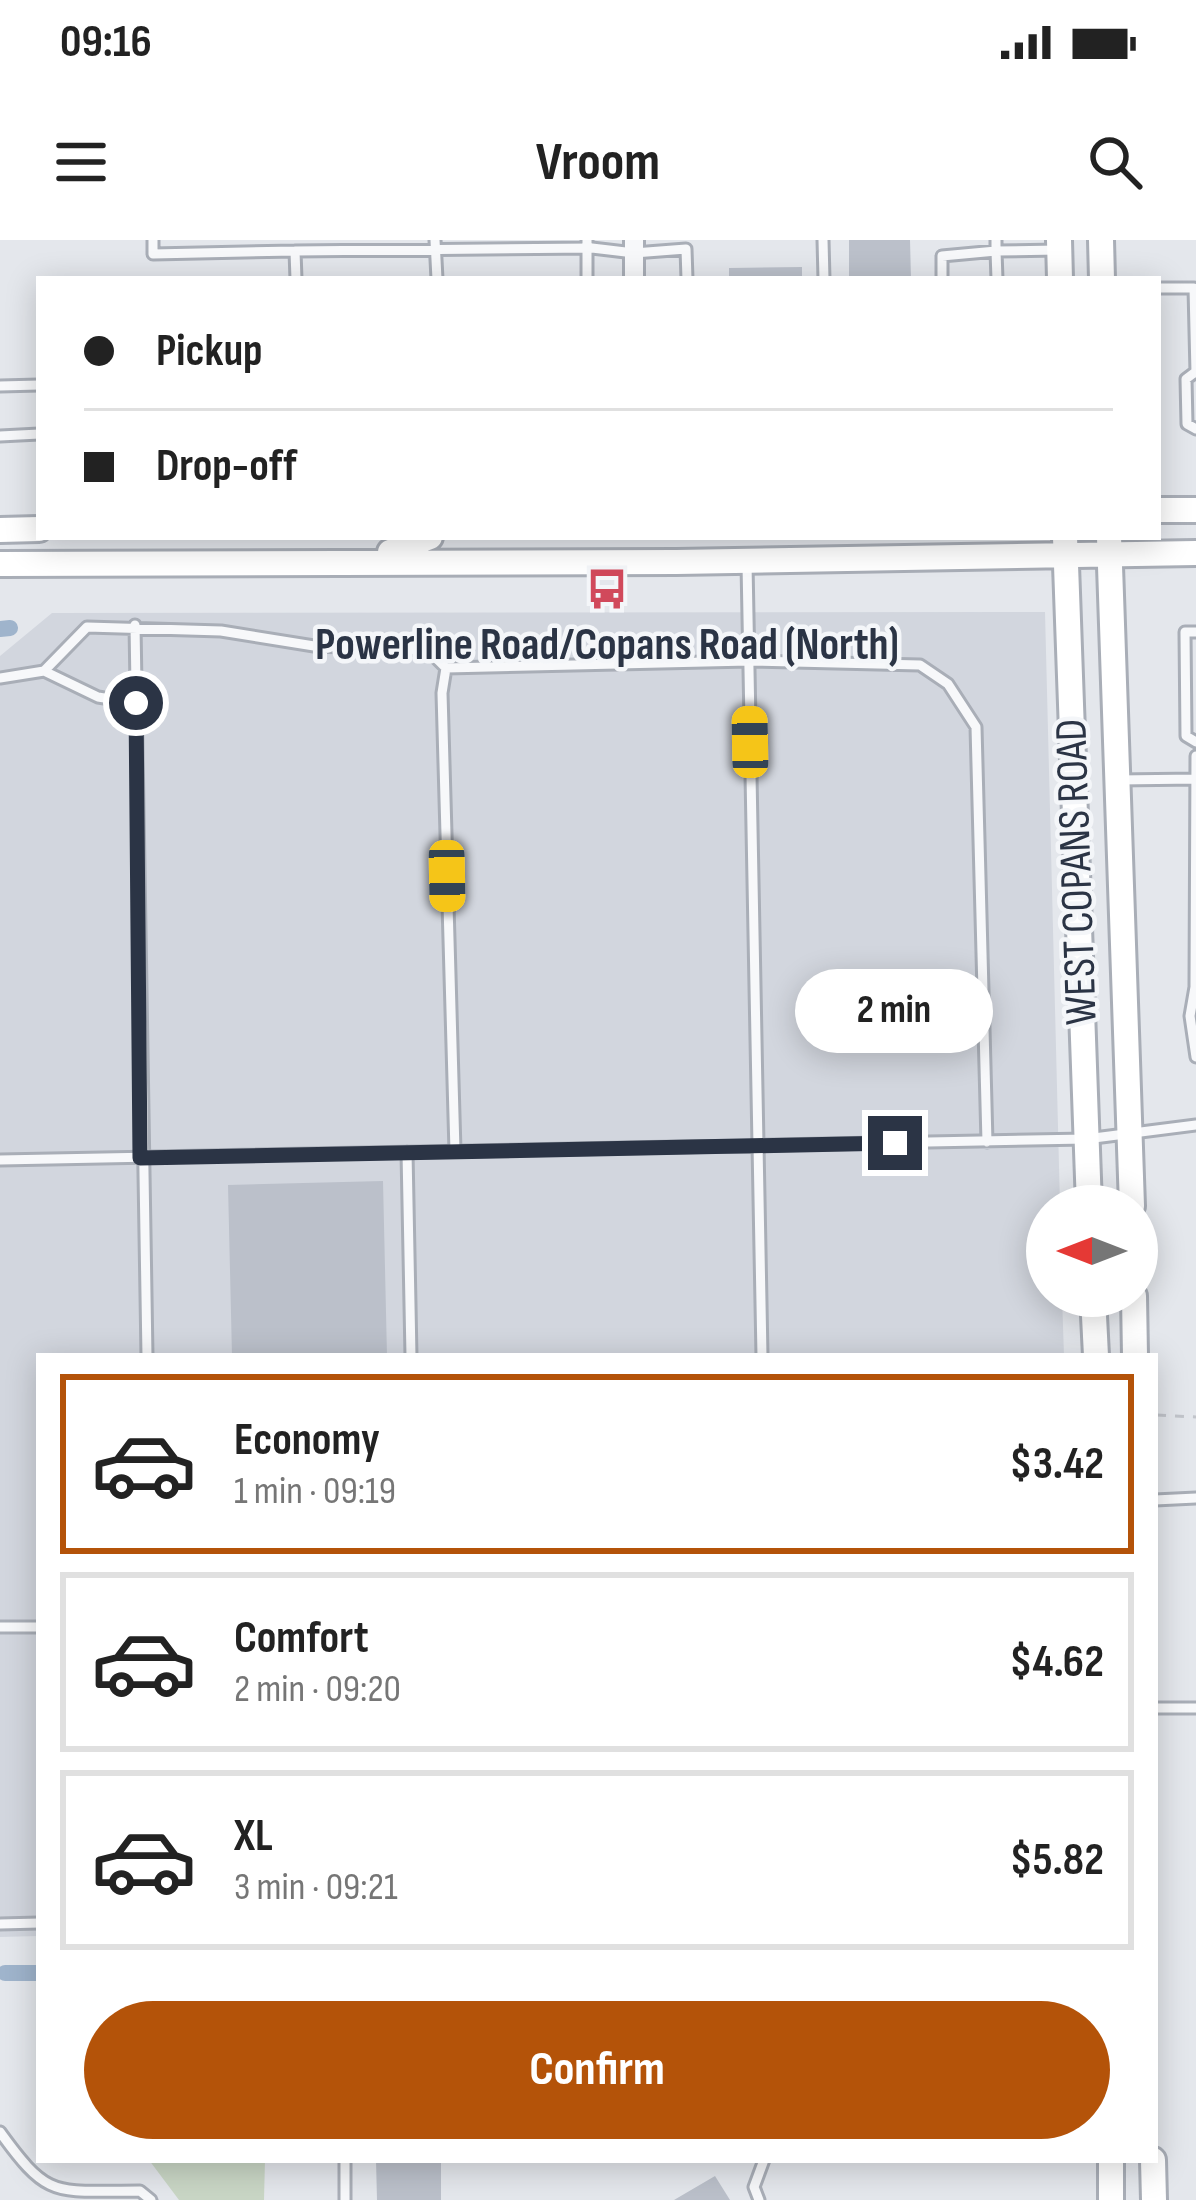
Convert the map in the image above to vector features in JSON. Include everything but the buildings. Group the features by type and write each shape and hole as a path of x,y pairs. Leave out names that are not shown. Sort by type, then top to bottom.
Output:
{"main road":[{"path":"1101,240 1102,276"},
{"path":"1059,245 1060,276"},
{"path":"1161,510 1196,510"},
{"path":"0,530 36,529"},
{"path":"358,560 421,540"},
{"path":"0,564 747,561 1065,545 1196,553"},
{"name":"WEST COPANS ROAD","path":"1065,545 1088,1185"},
{"name":"WEST COPANS ROAD","path":"1109,546 1131,1185"},
{"path":"1094,1317 1096,1353"},
{"path":"1134,1317 1135,1353"},
{"path":"1111,2163 1112,2200"},
{"path":"1153,2163 1154,2200"}],"lane":[{"path":"153,240 153,254 435,245 686,245 686,276"},
{"path":"823,240 824,276"},
{"path":"587,244 587,276"},
{"path":"435,245 437,276"},
{"path":"996,245 997,276"},
{"path":"942,276 942,256 996,245 1059,245"},
{"path":"295,251 296,276"},
{"path":"1161,288 1194,288 1195,373 1186,379 1187,424 1196,429"},
{"path":"0,386 36,385"},
{"path":"0,436 36,434"},
{"path":"747,561 762,1353"},
{"path":"44,671 87,627 135,626 221,631 314,646 428,650 446,668 748,661 920,664 949,684 976,727 987,1142"},
{"path":"135,626 140,1158 147,1353"},
{"path":"1196,632 1185,632 1191,674 1186,736 1196,742"},
{"path":"446,668 442,693 454,1151"},
{"path":"0,678 44,671 98,697 136,703"},
{"path":"1196,755 1196,1058"},
{"path":"1118,780 1195,779"},
{"path":"0,1160 987,1142 1086,1139 1196,1125"},
{"path":"407,1152 411,1353"},
{"path":"1158,1500 1196,1498"},
{"path":"0,1627 36,1627"},
{"path":"1158,1708 1196,1708"},
{"path":"0,1924 36,1923"},
{"path":"0,2132 28,2180 52,2195 140,2192 151,2200"},
{"path":"345,2163 345,2200"},
{"path":"760,2200 754,2187 763,2163"}],"path":[{"path":"1158,1415 1196,1417"}],"shaded area":[{"path":"1045,612 1059,1185 1026,1185 1026,1317 1063,1317 1064,1353 36,1353 36,1936 0,1937 0,656 52,613"}],"green space":[{"path":"151,2163 265,2163 264,2200 179,2200"}],"waterway":[{"path":"0,629 10,628"},
{"path":"5,1973 36,1973"}],"place":[{"name":"Powerline Road/Copans Road (North)","path":"607,589"}],"route":[{"path":"136,703 140,1158 895,1143"}]}
